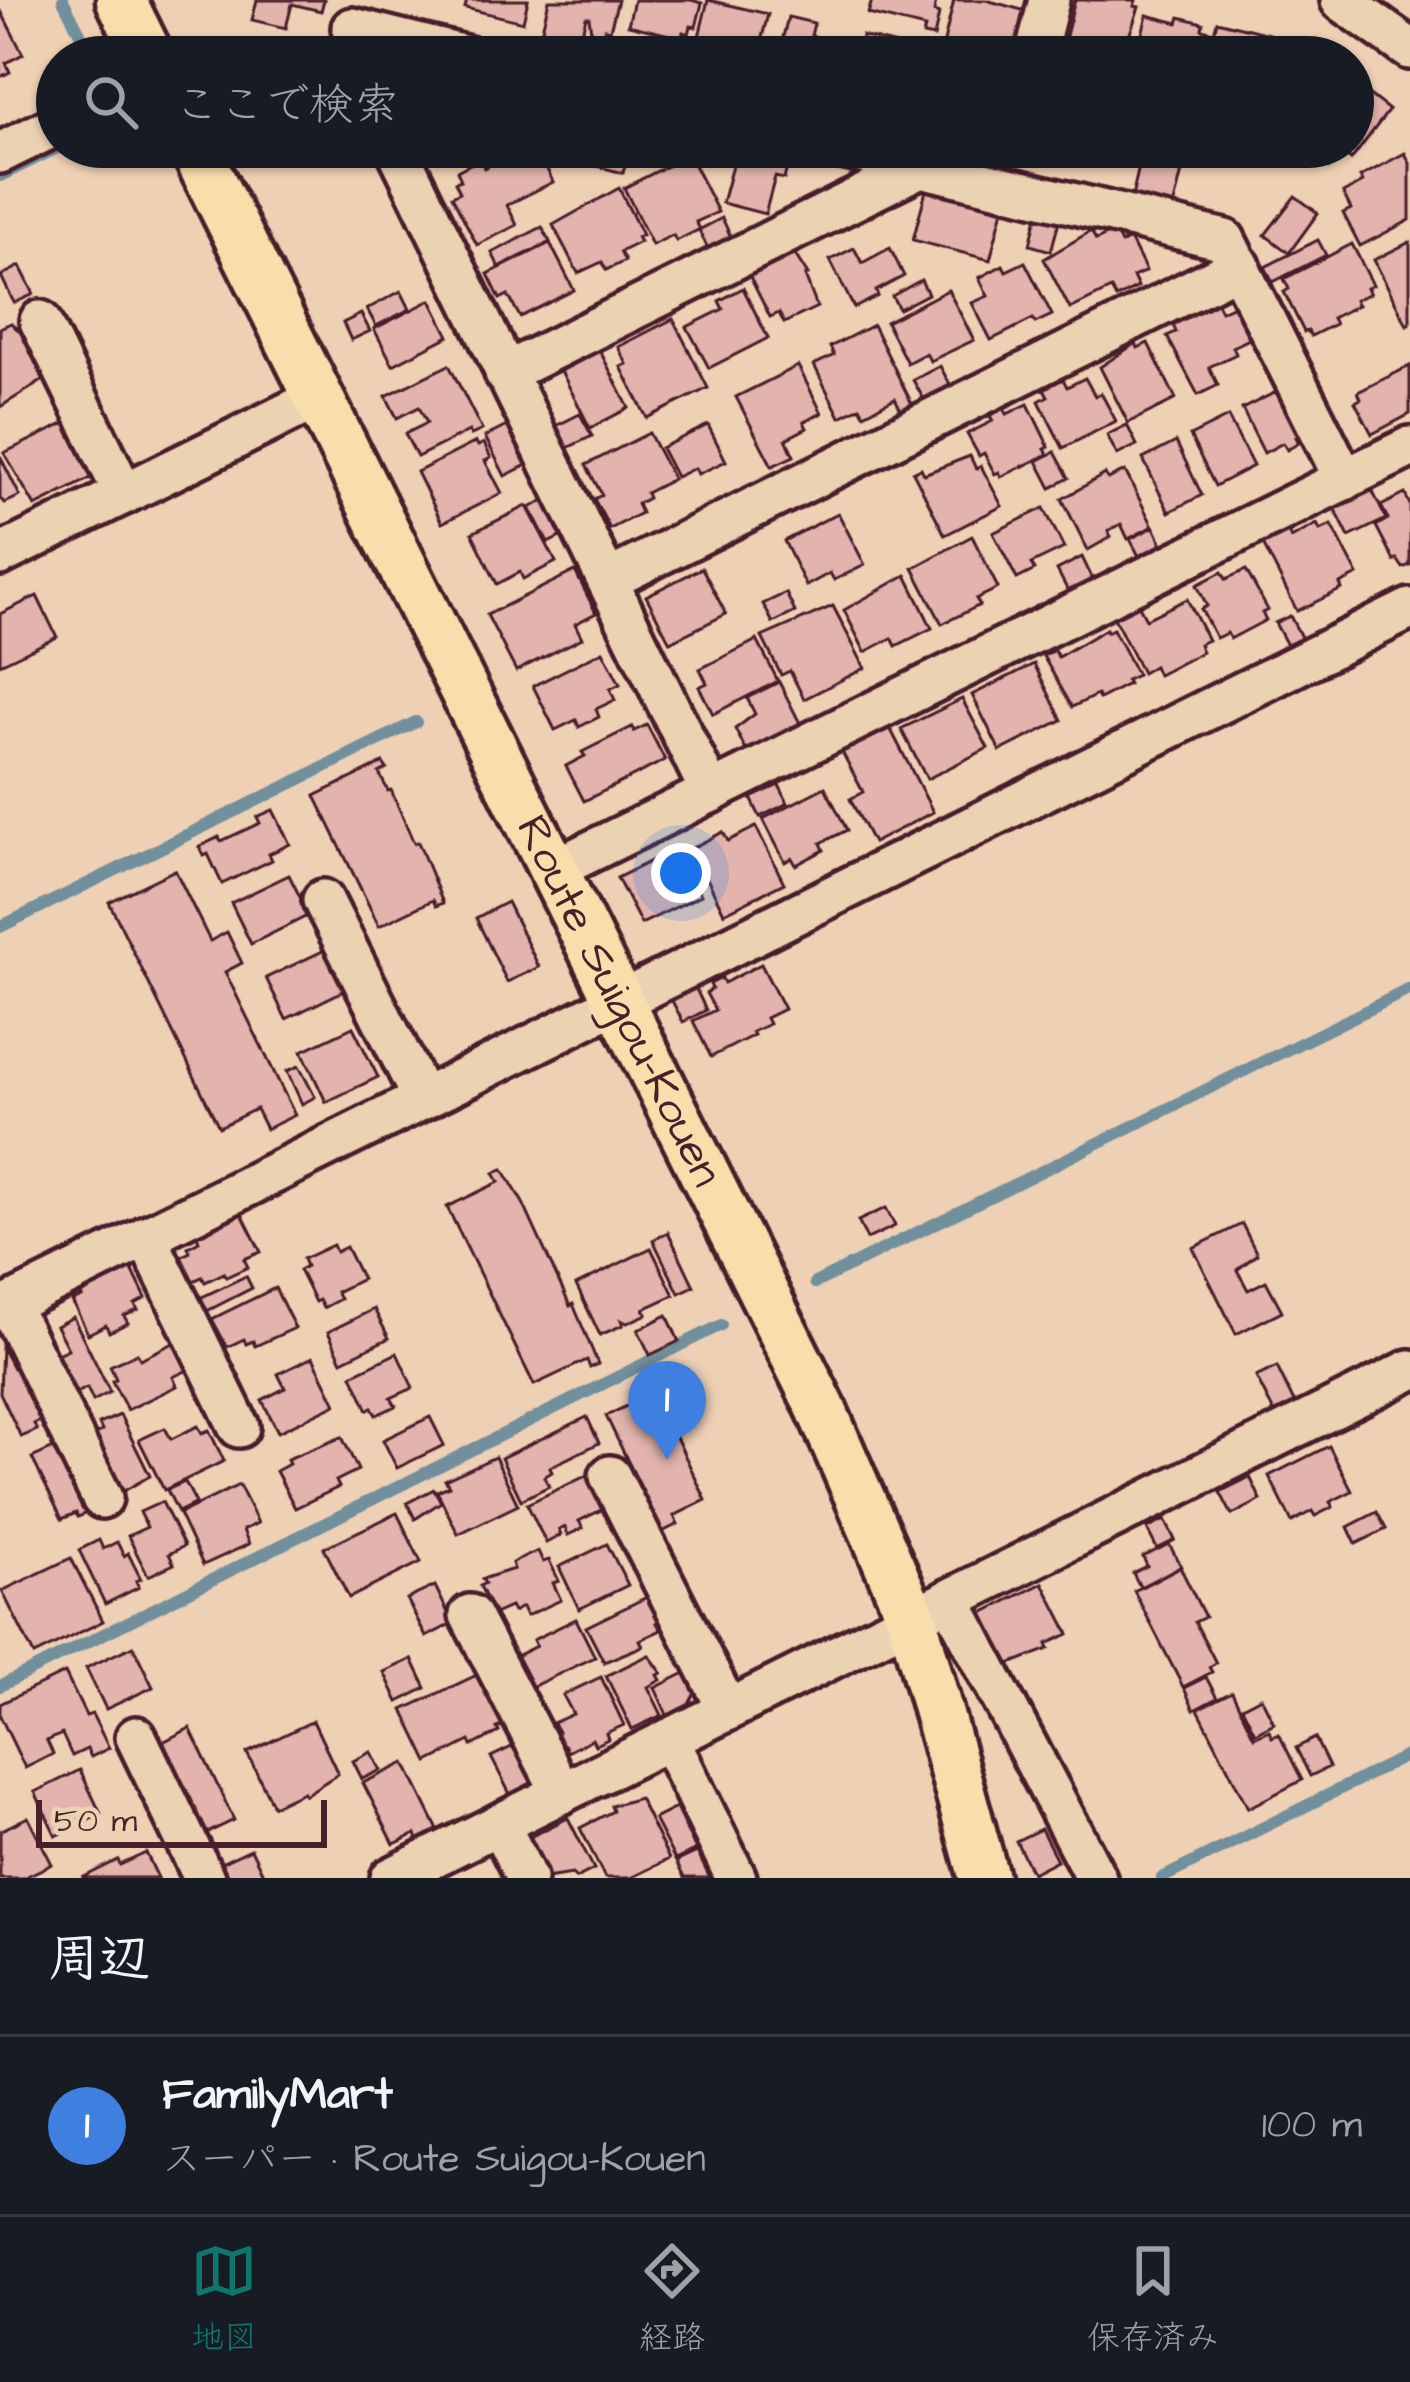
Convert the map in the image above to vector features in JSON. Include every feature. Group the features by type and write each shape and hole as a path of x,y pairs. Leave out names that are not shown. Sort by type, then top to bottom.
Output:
{"main road":[{"path":"121,0 139,36"},
{"name":"Route Suigou-Kouen","path":"204,168 820,1406 931,1608 984,1878"}],"street":[{"path":"1040,36 1049,0"},
{"path":"1341,0 1410,49"},
{"path":"354,28 386,36"},
{"path":"0,153 36,135"},
{"path":"406,168 711,793"},
{"path":"505,373 918,168"},
{"path":"1015,168 1225,240 1345,480"},
{"path":"608,580 1240,266"},
{"path":"40,321 124,494"},
{"path":"0,555 318,398"},
{"path":"553,870 1410,447"},
{"path":"102,1498 5,1307 1410,609"},
{"path":"323,900 422,1098"},
{"path":"146,1236 239,1427"},
{"path":"414,1873 499,1824 1410,1370"},
{"path":"610,1476 728,1710"},
{"path":"931,1608 1096,1878"},
{"path":"470,1615 562,1793"},
{"path":"136,1737 204,1878"},
{"path":"669,1739 736,1878"},
{"path":"499,1824 526,1878"}],"building":[{"path":"257,0 324,0 321,11 292,4 286,28 252,20"},
{"path":"467,0 528,0 523,22 465,8"},
{"path":"549,0 618,0 610,30 605,29 604,35 591,32 586,17 581,36 540,36"},
{"path":"634,0 702,3 696,27 682,36 628,25"},
{"path":"708,0 768,14 762,36 699,36"},
{"path":"872,0 936,0 934,12 939,14 934,36 928,36 923,35 925,28 868,14"},
{"path":"954,0 986,0 1026,11 1019,36 945,36"},
{"path":"1075,0 1136,0 1134,6 1139,7 1129,36 1066,36"},
{"path":"0,9 23,54 6,63 10,72 0,77"},
{"path":"1147,15 1178,23 1180,17 1203,23 1202,29 1210,31 1209,36 1142,36"},
{"path":"788,17 814,23 811,36 783,36"},
{"path":"1217,21 1269,34 1269,36 1213,36"},
{"path":"1374,98 1389,110 1374,130"},
{"path":"1405,153 1410,163 1410,220 1360,246 1343,213 1351,209 1343,193 1363,182 1360,177"},
{"path":"546,168 553,182 507,205 517,225 477,245 452,196 460,192 457,171"},
{"path":"663,168 696,168 718,212 696,222 700,229 676,241 673,235 652,245 624,188"},
{"path":"731,168 787,168 784,179 775,177 765,214 722,203"},
{"path":"1139,168 1183,168 1173,208 1132,197"},
{"path":"619,188 642,235 637,237 640,242 620,252 625,261 606,270 602,262 578,273 553,225"},
{"path":"926,190 1003,209 990,260 913,240"},
{"path":"1295,196 1318,213 1289,253 1265,235"},
{"path":"1038,212 1060,218 1051,251 1030,245"},
{"path":"722,218 732,239 709,251 699,230"},
{"path":"542,227 550,242 499,267 492,253"},
{"path":"1091,231 1096,240 1115,231 1121,244 1130,239 1146,271 1133,277 1138,287 1116,298 1111,289 1070,309 1044,259"},
{"path":"1318,240 1326,255 1273,282 1265,267"},
{"path":"1410,242 1410,323 1407,325 1374,260"},
{"path":"550,243 574,290 520,317 508,295 500,299 488,274"},
{"path":"1352,244 1373,285 1367,288 1370,293 1332,318 1335,324 1311,336 1304,332 1284,292 1289,289 1284,279"},
{"path":"854,248 862,263 890,248 904,276 854,308 830,260"},
{"path":"794,253 808,275 817,307 784,323 779,313 770,317 749,275"},
{"path":"1025,262 1052,315 991,340 972,303 988,296 979,278 1003,265 1006,271"},
{"path":"20,266 34,294 14,303 1,276"},
{"path":"921,280 928,294 899,309 892,296"},
{"path":"743,288 768,338 709,368 687,327 723,309 719,301"},
{"path":"948,290 974,340 930,361 926,353 907,363 886,322"},
{"path":"401,291 410,309 376,326 367,309"},
{"path":"431,300 449,336 393,365 374,329"},
{"path":"1217,303 1221,311 1234,305 1251,338 1233,347 1236,354 1209,367 1218,385 1198,395 1167,336 1176,332 1173,325"},
{"path":"361,314 370,331 351,340 343,323"},
{"path":"673,319 708,388 647,418 621,367 627,364 618,347"},
{"path":"11,323 29,341 47,378 0,407 0,328"},
{"path":"873,325 914,408 903,414 895,398 864,414 860,407 840,417 814,365 834,355 830,347"},
{"path":"1136,343 1138,348 1148,343 1176,399 1128,423 1100,367"},
{"path":"600,351 629,408 590,428 561,371"},
{"path":"449,365 482,430 471,435 469,431 417,457 405,434 427,423 419,407 397,418 386,396"},
{"path":"798,366 822,413 786,439 794,456 772,466 736,397"},
{"path":"940,366 954,392 927,405 913,380"},
{"path":"1410,366 1410,414 1372,434 1355,402 1361,399 1358,392"},
{"path":"1085,378 1095,396 1101,393 1116,421 1063,448 1039,401 1048,396 1044,389 1063,379 1067,387"},
{"path":"1282,389 1305,432 1287,450 1283,443 1264,453 1242,409"},
{"path":"1028,404 1048,454 1001,477 984,453 979,456 967,434 993,421 990,416 1004,408 1007,414"},
{"path":"580,414 592,436 563,450 552,428"},
{"path":"1228,417 1253,466 1215,486 1190,436"},
{"path":"68,422 95,476 35,506 4,453"},
{"path":"513,423 532,462 505,476 485,437"},
{"path":"708,425 726,461 698,474 695,468 676,477 661,448"},
{"path":"1127,425 1137,445 1117,455 1107,435"},
{"path":"649,433 673,479 646,493 648,498 637,504 641,513 610,529 594,499 602,495 586,465"},
{"path":"476,442 478,446 484,443 491,458 485,461 502,493 442,523 417,472"},
{"path":"1176,442 1202,495 1169,512 1143,459"},
{"path":"1055,452 1069,478 1051,488 1037,461"},
{"path":"0,456 20,496 5,503 0,499"},
{"path":"970,456 976,469 981,466 1002,506 945,535 913,472 921,468 924,474"},
{"path":"1125,471 1153,526 1128,539 1121,524 1108,531 1111,537 1088,550 1062,499 1105,474 1108,479"},
{"path":"1371,488 1386,519 1349,537 1334,507"},
{"path":"1405,494 1410,505 1410,565 1403,568 1394,561 1376,526 1388,519 1381,506"},
{"path":"546,499 564,535 548,543 530,508"},
{"path":"527,506 556,562 523,579 520,572 497,584 472,533"},
{"path":"1044,508 1064,548 1031,564 1035,570 1017,579 993,533"},
{"path":"838,513 865,565 834,580 830,573 806,586 784,541"},
{"path":"1317,524 1320,530 1332,525 1358,575 1340,584 1342,589 1297,611 1263,544 1288,532 1291,538"},
{"path":"1154,527 1162,544 1139,556 1130,539"},
{"path":"972,536 998,588 976,599 980,605 942,624 913,568"},
{"path":"1082,557 1093,580 1069,593 1057,570"},
{"path":"702,568 726,614 670,642 646,596"},
{"path":"1246,570 1268,610 1262,613 1266,620 1230,639 1227,633 1216,638 1201,609 1207,606 1197,585 1222,572 1226,579"},
{"path":"575,571 596,613 575,624 582,638 516,671 487,615"},
{"path":"906,575 932,628 896,646 892,638 865,652 844,610"},
{"path":"786,593 795,612 773,623 763,604"},
{"path":"37,596 57,637 0,664 0,614"},
{"path":"1187,599 1208,640 1199,644 1202,652 1158,675 1154,666 1142,673 1114,618 1139,606 1146,619"},
{"path":"833,606 865,668 804,699 790,671 781,675 762,637"},
{"path":"1290,616 1303,641 1289,649 1275,623"},
{"path":"1113,629 1137,675 1099,699 1097,695 1072,707 1043,656 1054,650 1058,657"},
{"path":"757,640 778,681 713,714 699,687 707,683 700,669"},
{"path":"603,651 620,684 610,689 615,700 596,709 599,717 579,727 576,720 555,730 533,686"},
{"path":"1034,664 1062,720 1000,751 972,695"},
{"path":"779,682 801,725 747,752 735,729 755,714 747,698"},
{"path":"962,699 988,748 927,779 901,729"},
{"path":"647,725 665,760 584,801 566,766 585,756 582,752 632,727 634,731"},
{"path":"890,728 933,812 873,843 850,799 863,792 842,752"},
{"path":"383,763 387,769 379,773 414,843 418,842 443,903 436,906 433,900 379,926 315,796"},
{"path":"779,785 788,803 760,817 751,798"},
{"path":"825,787 847,830 821,843 824,850 796,865 792,858 785,862 763,819"},
{"path":"273,810 290,844 269,854 272,860 222,884 208,854 204,856 199,847 260,823 257,817"},
{"path":"756,827 784,883 724,913 692,848 723,832 728,841"},
{"path":"677,848 701,895 641,924 617,878"},
{"path":"175,870 210,941 227,932 242,963 225,972 295,1115 266,1129 256,1109 219,1127 109,902"},
{"path":"289,875 309,915 251,944 231,903"},
{"path":"507,902 539,967 507,982 476,918"},
{"path":"325,950 345,990 286,1019 266,978"},
{"path":"761,964 784,1009 766,1018 769,1024 752,1032 754,1035 711,1057 693,1021 715,1010 706,993 712,989 710,984 722,978 724,983"},
{"path":"694,985 706,1010 683,1022 670,997"},
{"path":"353,1027 378,1077 326,1102 302,1051"},
{"path":"299,1066 315,1097 302,1104 287,1071"},
{"path":"503,1169 570,1306 573,1304 598,1364 590,1368 587,1360 534,1385 447,1207 499,1182 494,1173"},
{"path":"886,1208 895,1226 867,1239 858,1221"},
{"path":"241,1212 261,1252 244,1259 248,1267 226,1277 224,1273 205,1282 202,1277 193,1281 181,1257 199,1241 196,1234"},
{"path":"1242,1224 1257,1254 1237,1270 1248,1290 1266,1281 1282,1311 1236,1334 1193,1248"},
{"path":"668,1232 694,1286 679,1293 653,1240"},
{"path":"333,1245 336,1252 346,1247 362,1279 336,1292 340,1299 323,1308 299,1270 306,1266 303,1259"},
{"path":"651,1248 674,1295 644,1309 647,1314 627,1323 621,1320 623,1325 600,1335 576,1285"},
{"path":"130,1265 146,1298 135,1304 138,1310 124,1316 128,1323 109,1332 106,1325 88,1334 72,1301 82,1297 79,1290"},
{"path":"246,1276 252,1288 205,1312 198,1299"},
{"path":"275,1288 295,1328 255,1346 244,1339 227,1347 212,1319"},
{"path":"374,1309 389,1338 342,1361 328,1332"},
{"path":"667,1315 679,1341 650,1355 638,1330"},
{"path":"73,1317 110,1392 93,1401 87,1388 74,1394 55,1355 68,1349 56,1326"},
{"path":"176,1342 190,1369 173,1377 177,1386 127,1410 110,1366 137,1353 140,1359"},
{"path":"2,1347 13,1368 20,1365 46,1418 34,1424 37,1430 21,1437 0,1393"},
{"path":"397,1353 413,1388 391,1398 396,1406 376,1415 372,1407 368,1410 352,1375"},
{"path":"313,1357 336,1404 278,1432 262,1400 285,1388 278,1374"},
{"path":"1277,1367 1295,1404 1275,1414 1256,1377"},
{"path":"643,1392 646,1397 655,1393 706,1500 674,1516 678,1524 662,1532 606,1416 637,1401 634,1396"},
{"path":"120,1415 150,1476 122,1492 94,1435 102,1431 99,1424"},
{"path":"430,1417 444,1445 397,1468 383,1440"},
{"path":"587,1417 599,1443 550,1467 552,1472 544,1477 549,1486 521,1500 501,1458"},
{"path":"198,1426 202,1433 209,1430 224,1461 164,1490 139,1440 165,1428 171,1439"},
{"path":"342,1437 358,1470 336,1481 339,1487 295,1508 276,1471 289,1464 287,1459"},
{"path":"58,1446 91,1511 78,1517 76,1513 62,1519 32,1458"},
{"path":"1329,1446 1352,1491 1330,1502 1333,1507 1292,1522 1269,1476"},
{"path":"495,1457 518,1505 458,1534 437,1491 449,1486 445,1480"},
{"path":"586,1476 603,1509 579,1521 583,1528 568,1535 565,1527 546,1543 527,1504"},
{"path":"1250,1477 1261,1500 1232,1515 1220,1492"},
{"path":"185,1482 196,1503 178,1512 167,1490"},
{"path":"239,1485 258,1523 243,1530 249,1544 203,1565 179,1514"},
{"path":"434,1489 441,1502 415,1519 407,1503"},
{"path":"162,1502 184,1546 169,1554 174,1564 148,1576 128,1536 147,1527 140,1512"},
{"path":"1377,1512 1386,1529 1356,1544 1348,1527"},
{"path":"397,1513 421,1562 349,1598 324,1548"},
{"path":"1165,1520 1175,1540 1157,1549 1147,1529"},
{"path":"99,1540 103,1549 117,1542 141,1579 136,1581 139,1587 105,1604 79,1550"},
{"path":"607,1544 628,1585 579,1609 559,1567"},
{"path":"1169,1544 1181,1566 1140,1587 1133,1573 1147,1566 1143,1557"},
{"path":"538,1551 543,1562 549,1560 559,1581 553,1583 561,1600 526,1616 522,1607 494,1614 480,1586 485,1583 482,1579 514,1569 512,1563"},
{"path":"71,1558 103,1621 34,1655 2,1591"},
{"path":"1180,1567 1205,1617 1195,1622 1216,1663 1209,1667 1212,1672 1183,1687 1134,1591"},
{"path":"1043,1583 1069,1634 1047,1644 1049,1649 1007,1665 981,1614"},
{"path":"435,1586 453,1623 426,1637 407,1599"},
{"path":"649,1596 661,1630 640,1640 643,1646 604,1662 586,1627"},
{"path":"576,1619 595,1657 529,1688 514,1657 536,1646 533,1640"},
{"path":"133,1646 153,1687 106,1709 86,1668"},
{"path":"649,1655 662,1673 658,1675 661,1680 648,1687 662,1715 632,1729 606,1676"},
{"path":"412,1659 426,1688 398,1702 384,1672"},
{"path":"687,1672 696,1691 687,1708 668,1717 655,1688"},
{"path":"65,1673 86,1716 92,1714 109,1748 91,1757 87,1749 72,1756 62,1734 47,1741 53,1754 25,1768 0,1716 0,1704"},
{"path":"479,1674 504,1725 472,1746 470,1741 428,1762 403,1710"},
{"path":"601,1677 624,1725 606,1733 608,1739 595,1745 592,1739 567,1752 565,1746 559,1748 553,1723 573,1714 563,1695"},
{"path":"1206,1677 1217,1698 1194,1710 1184,1688"},
{"path":"1232,1692 1254,1737 1269,1730 1272,1737 1279,1734 1302,1780 1248,1808 1198,1709"},
{"path":"1261,1697 1274,1723 1255,1733 1242,1707"},
{"path":"313,1721 338,1774 305,1795 273,1806 247,1753"},
{"path":"190,1728 234,1820 205,1834 161,1743"},
{"path":"1315,1738 1329,1767 1310,1776 1296,1748"},
{"path":"518,1744 537,1783 511,1796 491,1757"},
{"path":"371,1752 381,1770 362,1779 353,1761"},
{"path":"405,1763 439,1832 419,1842 416,1834 394,1844 363,1783"},
{"path":"80,1770 101,1814 56,1836 35,1792"},
{"path":"639,1798 669,1859 630,1878 605,1878 580,1828 613,1811 611,1806"},
{"path":"676,1808 696,1850 675,1860 654,1819"},
{"path":"28,1817 52,1864 23,1878 0,1878 0,1831"},
{"path":"568,1818 594,1869 576,1878 572,1874 546,1878 526,1839"},
{"path":"1041,1829 1057,1860 1032,1873 1016,1841"},
{"path":"251,1849 265,1878 229,1878 221,1863"},
{"path":"697,1852 710,1878 684,1878 676,1862"},
{"path":"146,1853 158,1878 82,1878 118,1860 120,1865"}],"waterway":[{"path":"63,0 81,36"},
{"path":"0,176 36,158"},
{"path":"0,927 416,722"},
{"path":"815,1283 1410,989"},
{"path":"0,1686 721,1325"},
{"path":"1162,1878 1410,1754"}],"place":[{"name":"FamilyMart","path":"667,1460"}]}
